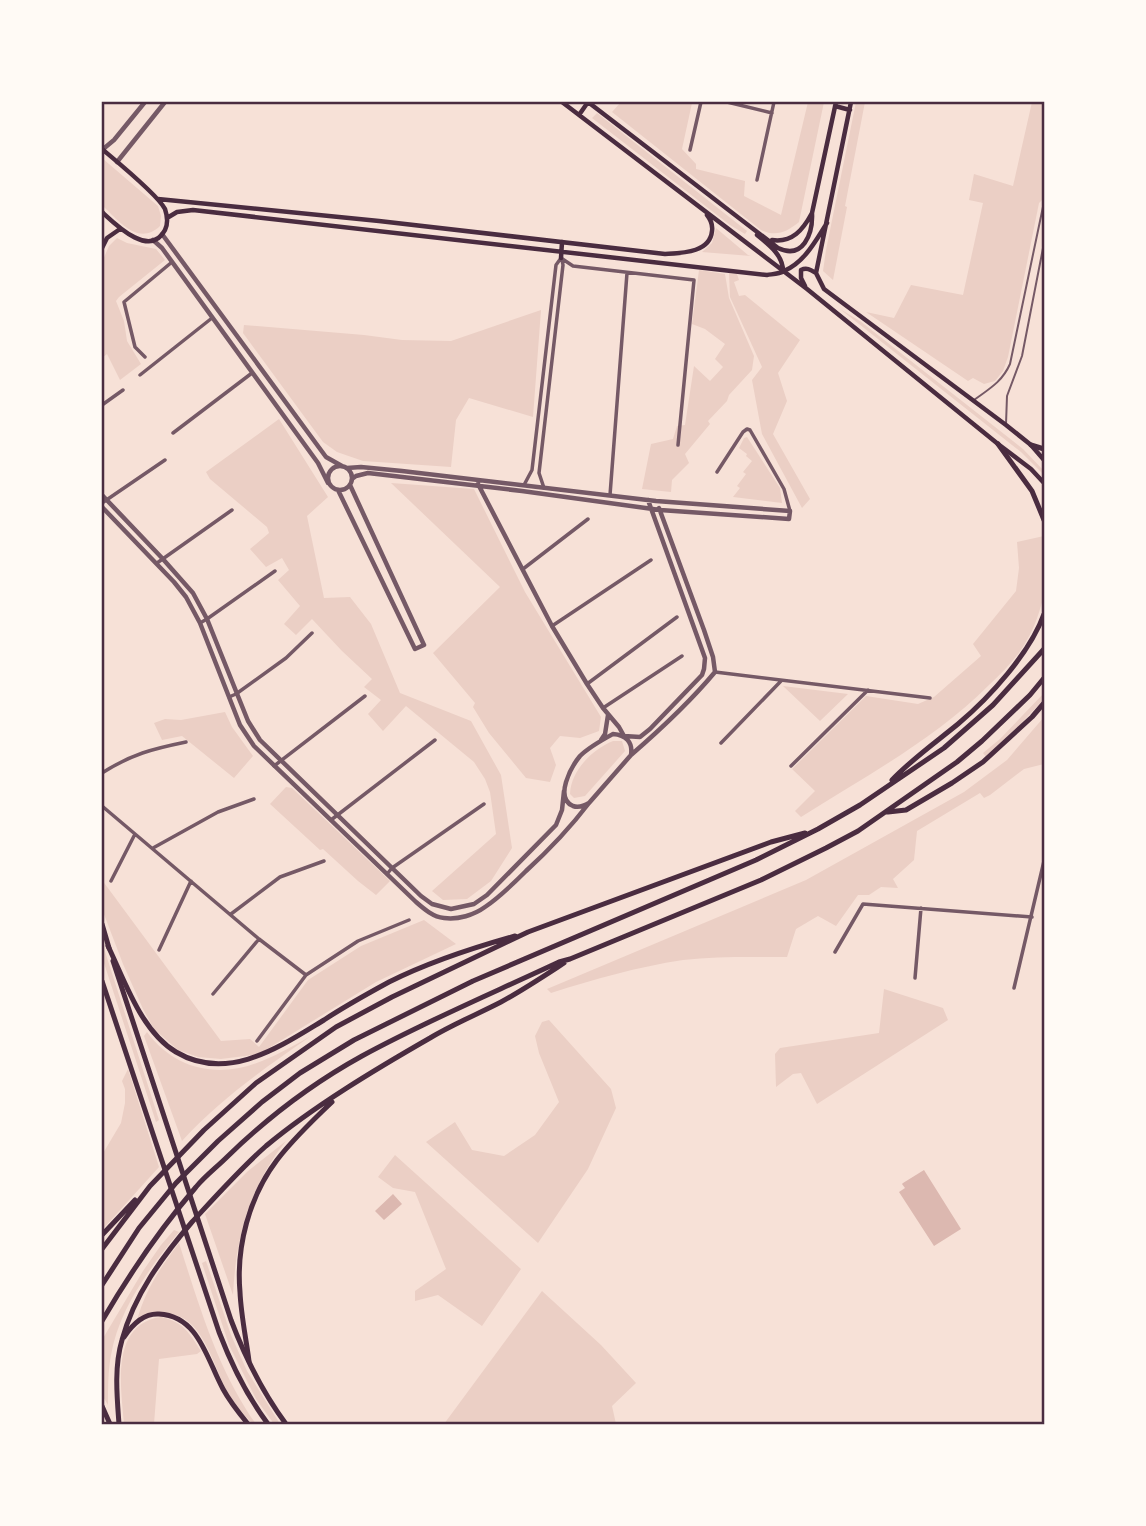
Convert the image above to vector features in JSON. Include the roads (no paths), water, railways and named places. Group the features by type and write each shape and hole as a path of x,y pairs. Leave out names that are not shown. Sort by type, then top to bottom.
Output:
{"main road":[{"path":"562,102 807,289 1045,483"},
{"path":"579,115 588,102 787,252 797,250 809,234 835,104 850,110"},
{"path":"851,102 816,273 824,289 1006,425 1045,460"},
{"path":"102,149 158,199 166,212 166,226 162,234 153,240 139,240 120,229 102,212"},
{"path":"158,199 665,254 679,254 705,245 713,229 712,220 703,208"},
{"path":"167,218 182,211 193,211 767,275 783,272 803,257 827,223"},
{"path":"769,240 786,240 797,235 812,213"},
{"path":"743,220 780,258 784,265 783,272"},
{"path":"378,230 379,221"},
{"path":"102,248 107,238 120,229"},
{"path":"561,258 562,242"},
{"path":"807,289 801,278 801,270 805,268 816,273"},
{"path":"998,444 1032,491 1045,520"},
{"path":"1031,446 1045,449"},
{"path":"884,789 982,701 1021,656 1045,614"},
{"path":"102,1285 139,1228 176,1183 262,1102 311,1067 354,1040 473,981 756,860 818,830 926,761 967,729 1045,649"},
{"path":"102,1321 128,1276 198,1185 264,1124 313,1086 361,1056 522,979 761,880 858,831 957,762 1045,678"},
{"path":"885,812 906,810 952,783 998,750 1045,704"},
{"path":"108,946 140,1012 159,1038 174,1051 197,1061 237,1063 262,1055 391,981 464,950 528,932 771,842 818,830"},
{"path":"102,925 231,1320 269,1400 286,1424"},
{"path":"102,1235 204,1130 246,1091 336,1027 528,932"},
{"path":"119,1424 117,1391 121,1343 136,1303 176,1241 206,1207 266,1147 310,1113 432,1036 502,1001 570,959"},
{"path":"102,981 229,1357 249,1397 268,1424"},
{"path":"249,1362 239,1275 241,1245 250,1213 275,1162 303,1130 344,1091"},
{"path":"102,1249 150,1186"},
{"path":"121,1343 131,1328 145,1317 161,1314 178,1319 199,1338 222,1388 248,1424"},
{"path":"102,1406 110,1424"}],"street":[{"path":"102,149 114,140 145,102"},
{"path":"117,162 165,102"},
{"path":"690,150 701,102"},
{"path":"727,102 772,113"},
{"path":"757,180 774,102"},
{"path":"162,234 326,457 350,471 351,482 424,645 415,649 338,490"},
{"path":"153,240 172,262 318,463 332,488 346,488 356,476 368,473 790,511"},
{"path":"145,357 135,347 124,302 178,257"},
{"path":"561,258 573,266 694,280 678,445"},
{"path":"523,486 532,470 555,265 561,258"},
{"path":"545,488 539,473 564,265 561,258"},
{"path":"610,495 626,273"},
{"path":"140,374 219,312"},
{"path":"173,433 260,367"},
{"path":"102,405 123,390"},
{"path":"328,482 328,474 333,467 361,467 651,509 789,519 790,511 784,489 750,430 743,432 717,472"},
{"path":"103,501 164,460"},
{"path":"478,482 552,626 603,708 631,744 631,755"},
{"path":"103,501 162,558 193,593 207,619 247,721 260,740 421,896 432,904 451,909 474,904 488,895 555,825 562,810 564,791 571,769 578,758 614,734 640,737 702,675 705,658 648,500"},
{"path":"103,501 186,597 200,622 240,725 254,746 416,902 442,918 468,916 485,907 513,884 552,846 631,755 656,734 715,672"},
{"path":"656,501 704,630 715,672"},
{"path":"156,564 232,510"},
{"path":"522,569 588,519"},
{"path":"552,626 651,560"},
{"path":"200,622 275,571"},
{"path":"587,684 677,617"},
{"path":"229,697 286,658 312,633"},
{"path":"603,708 682,656"},
{"path":"704,669 930,698"},
{"path":"722,743 782,680"},
{"path":"791,766 868,690"},
{"path":"274,766 365,696"},
{"path":"599,742 605,734 608,715"},
{"path":"331,821 435,740"},
{"path":"102,773 146,751 186,742"},
{"path":"564,791 570,804 580,807 589,803"},
{"path":"153,848 218,812 254,799"},
{"path":"387,874 484,804"},
{"path":"102,806 259,939 306,975"},
{"path":"111,881 135,834"},
{"path":"231,914 279,877 324,861"},
{"path":"1014,988 1045,861"},
{"path":"159,950 191,881"},
{"path":"835,952 863,904 1032,917"},
{"path":"915,978 921,908"},
{"path":"257,1041 306,975 358,941 409,920"},
{"path":"213,994 259,939"}],"lane":[{"path":"973,401 996,385 1010,364 1045,202"},
{"path":"1006,425 1007,396 1022,356 1045,243"}]}
